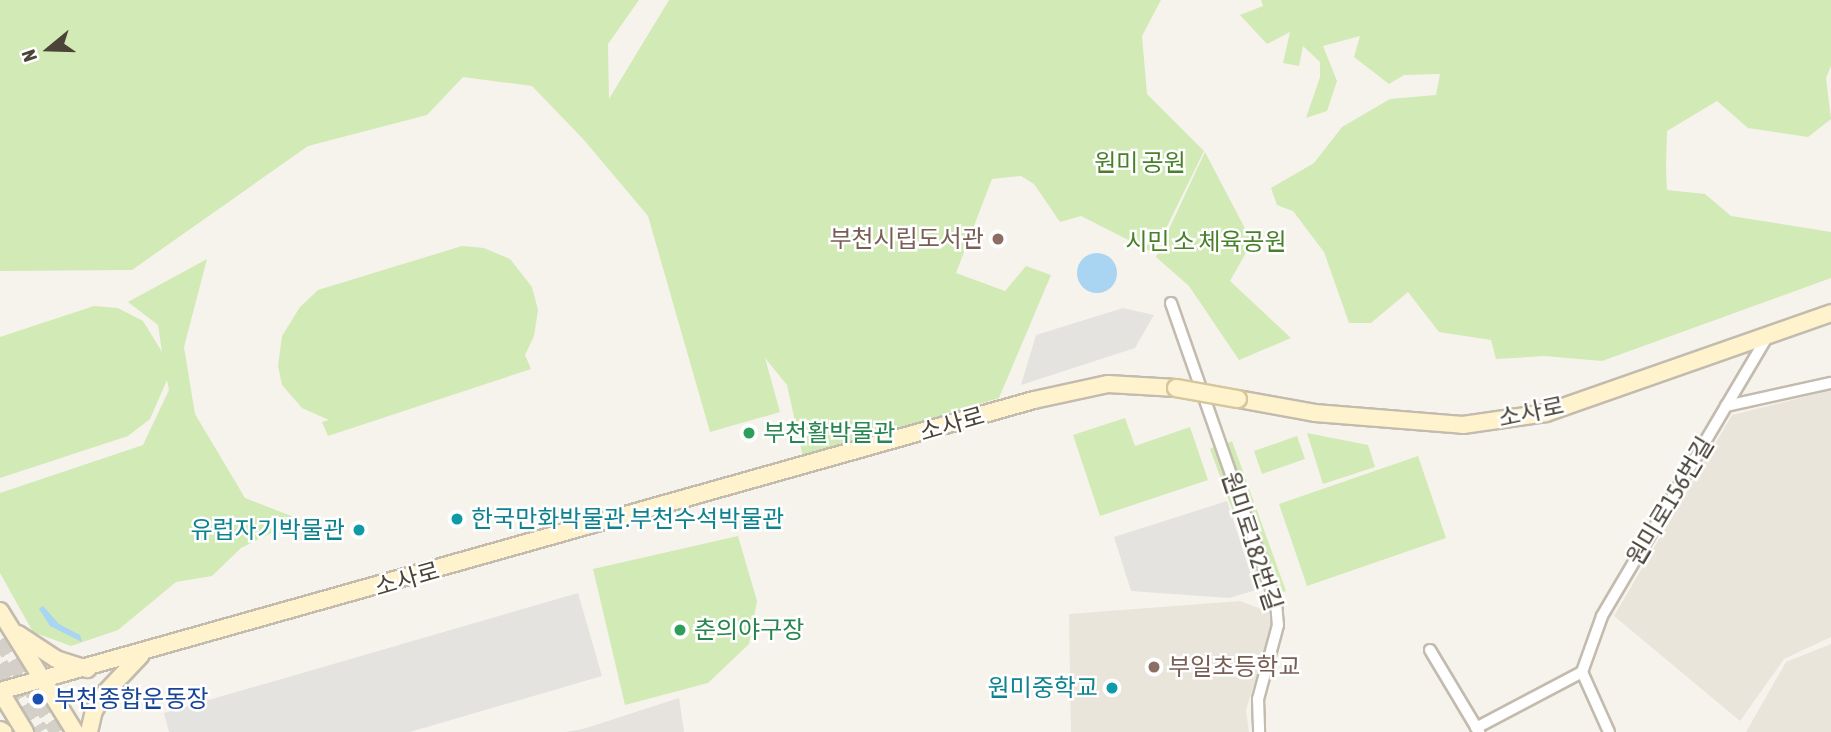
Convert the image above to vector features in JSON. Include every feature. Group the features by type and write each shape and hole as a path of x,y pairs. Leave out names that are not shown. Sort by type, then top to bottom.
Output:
{"street":[{"name":"원미로182번길","path":"1171,303 1276,603 1278,625 1258,699 1259,732"},
{"name":"소사로","path":"0,691 143,653 1034,400 1108,384 1176,388 1315,414 1464,425 1546,413 1831,313"},
{"name":"원미로156번길","path":"1582,672 1602,616 1768,335"},
{"path":"1726,406 1831,383"},
{"path":"2,616 56,659 86,669"},
{"path":"2,616 75,732"},
{"path":"1430,650 1477,730 1582,672 1609,732"},
{"path":"89,732 105,693 143,653"},
{"path":"0,691 25,732"}],"shaded area":[{"path":"1123,308 1154,315 1135,348 1021,385 1036,335"},
{"path":"1831,390 1831,637 1784,659 1740,721 1614,616 1732,415"},
{"path":"1227,501 1256,590 1229,598 1131,591 1114,537"},
{"path":"578,593 602,676 410,732 169,732 164,713"},
{"path":"1240,601 1269,612 1271,629 1246,710 1249,732 1071,732 1069,614"},
{"path":"1831,644 1831,732 1746,732 1786,662"},
{"path":"679,698 684,732 565,732 583,729"}],"green space":[{"name":"원미 공원","path":"0,0 639,0 608,44 609,99 669,0 1161,0 1142,36 1147,94 1204,151 1154,253 1081,216 1060,222 1034,184 1021,176 992,179 956,273 1005,291 1026,266 1051,275 999,398 803,457 787,385 765,358 780,412 710,432 648,216 584,140 532,86 463,77 427,115 308,146 132,270 0,271"},
{"path":"1261,0 1831,0 1831,66 1826,78 1831,119 1808,137 1748,128 1717,101 1667,131 1666,168 1667,190 1705,194 1731,216 1831,232 1831,278 1602,361 1544,356 1496,359 1491,340 1439,332 1408,292 1371,323 1349,323 1324,252 1293,211 1277,205 1271,188 1314,163 1342,127 1390,99 1436,95 1440,74 1404,75 1389,84 1354,57 1360,36 1323,46 1337,81 1327,111 1306,118 1320,77 1320,62 1303,46 1299,66 1283,63 1290,32 1267,44 1240,15 1263,6"},
{"name":"시민 소 체육공원","path":"1205,152 1252,242 1230,281 1291,338 1239,360 1189,286 1156,257"},
{"path":"462,246 484,248 510,259 532,287 538,310 534,336 525,355 531,369 328,436 322,422 329,420 302,408 282,385 278,366 282,336 300,307 318,290"},
{"path":"207,259 184,347 195,414 245,498 299,519 241,548 212,576 176,582 118,630 71,646 33,632 0,573 0,493 143,445 169,390 167,380 150,419 128,436 0,478 0,337 94,306 118,308 143,321 162,352 158,325 128,302"},
{"path":"1125,418 1135,446 1190,427 1208,480 1100,516 1073,435"},
{"path":"1307,433 1368,445 1375,467 1323,484"},
{"path":"1297,436 1305,459 1262,474 1254,451"},
{"path":"1232,441 1286,591 1279,593 1226,444"},
{"path":"1216,446 1266,587 1261,588 1210,449"},
{"path":"1418,456 1446,538 1307,586 1279,504"},
{"name":"춘의야구장","path":"738,536 757,601 749,644 708,683 625,705 593,569"}],"water":[{"path":"1097,253 1111,259 1117,273 1111,287 1097,293 1083,287 1077,273 1083,259"},
{"path":"43,606 59,624 80,635 82,642 50,626 39,609"}],"tunnel":[{"path":"0,640 58,732"},
{"path":"0,664 41,732"}],"place":[{"name":"부천시립도서관","path":"998,239"},
{"name":"부천활박물관","path":"749,433"},
{"name":"한국만화박물관.부천수석박물관","path":"457,519"},
{"name":"유럽자기박물관","path":"359,530"},
{"name":"춘의야구장","path":"680,630"},
{"name":"부일초등학교","path":"1154,667"},
{"name":"원미중학교","path":"1112,688"},
{"name":"부천종합운동장","path":"38,699"}]}
